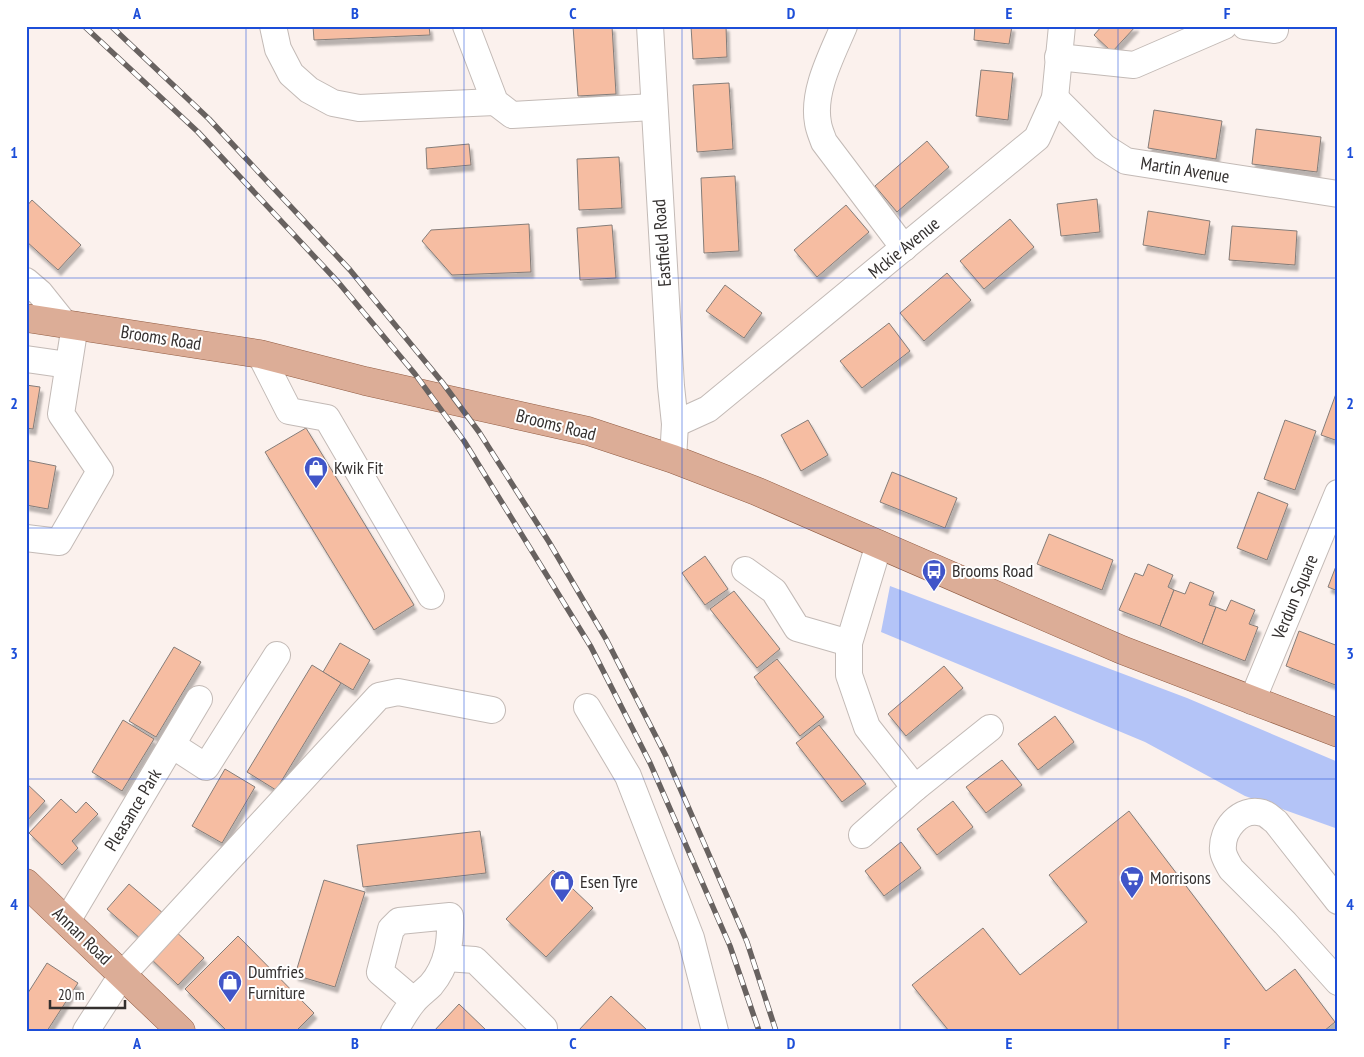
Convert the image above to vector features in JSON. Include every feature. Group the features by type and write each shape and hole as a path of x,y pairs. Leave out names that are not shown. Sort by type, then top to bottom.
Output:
{"main road":[{"name":"Brooms Road","path":"26,318 260,354 365,381 588,431 673,459 756,491 1122,650 1338,733"},
{"name":"Annan Road","path":"26,883 181,1031"}],"street":[{"path":"273,26 278,49 291,74 308,90 333,103 359,108 495,102"},
{"path":"466,26 495,102 512,115 653,107"},
{"name":"Eastfield Road","path":"650,26 653,107 671,386 676,424 673,459"},
{"path":"844,26 822,78 818,94 818,123 824,142 904,248"},
{"name":"Mckie Avenue","path":"676,424 708,409 1037,138 1055,98 1062,26"},
{"path":"1058,58 1134,65 1224,26"},
{"path":"1245,26 1275,30 1275,26"},
{"name":"Martin Avenue","path":"1055,98 1104,147 1126,161 1338,194"},
{"path":"26,281 70,324 68,365 60,414 100,471 58,542 26,538"},
{"path":"260,354 289,410 327,418 431,596"},
{"path":"26,359 68,365"},
{"name":"Verdun Square","path":"1252,701 1338,493"},
{"path":"879,544 849,643 849,674 867,727 914,788"},
{"path":"744,570 774,591 796,628 849,643"},
{"path":"172,745 206,767 276,655"},
{"path":"86,1031 122,975 379,696 398,692 492,710"},
{"name":"Pleasance Park","path":"67,921 199,699"},
{"path":"587,707 628,776 691,938 715,1031"},
{"path":"862,834 914,788 990,728"},
{"path":"1338,901 1276,822 1264,813 1251,812 1238,817 1230,825 1224,837 1223,850 1231,869 1285,923 1338,982"},
{"path":"394,1031 414,1001 430,986 439,974 446,958 451,936 450,916 399,921 391,929 380,972 414,1001"},
{"path":"446,958 475,960 544,1028"}],"shaded area":[{"path":"890,586 1187,698 1338,762 1338,829 1245,796 1145,742 881,632"}],"building":[{"path":"313,26 429,26 430,35 314,40"},
{"path":"573,26 612,26 616,94 578,96"},
{"path":"691,26 726,26 727,57 693,59"},
{"path":"975,26 1012,26 1009,44 974,40"},
{"path":"1102,26 1136,26 1112,52 1094,35"},
{"path":"981,70 1013,73 1008,120 976,116"},
{"path":"729,83 733,149 697,152 693,85"},
{"path":"1154,110 1222,121 1216,159 1148,148"},
{"path":"1256,129 1321,137 1317,172 1252,164"},
{"path":"927,141 949,167 897,212 875,186"},
{"path":"469,144 471,165 427,169 426,148"},
{"path":"619,157 622,208 579,210 577,159"},
{"path":"735,176 739,251 704,253 701,178"},
{"path":"1097,199 1100,232 1061,236 1057,204"},
{"path":"32,200 81,245 58,270 26,241 26,207"},
{"path":"846,205 869,232 817,277 794,250"},
{"path":"1148,211 1210,221 1205,255 1143,245"},
{"path":"1010,219 1034,247 984,289 960,261"},
{"path":"529,224 531,272 452,275 422,241 431,230"},
{"path":"612,225 616,278 580,280 577,228"},
{"path":"1232,226 1297,231 1295,265 1229,260"},
{"path":"947,273 971,300 924,341 900,313"},
{"path":"725,285 762,313 744,338 706,311"},
{"path":"889,323 910,351 862,388 840,361"},
{"path":"26,385 40,387 33,429 26,428"},
{"path":"1338,391 1338,441 1321,435"},
{"path":"808,420 828,455 801,471 781,435"},
{"path":"1285,420 1316,431 1295,490 1264,479"},
{"path":"306,428 414,605 374,630 265,452"},
{"path":"26,460 56,466 48,509 26,505"},
{"path":"892,472 957,498 945,528 880,502"},
{"path":"1258,492 1288,504 1267,560 1237,548"},
{"path":"1049,534 1113,560 1102,590 1037,564"},
{"path":"705,556 728,589 705,605 682,573"},
{"path":"1338,561 1338,591 1328,587"},
{"path":"1148,564 1173,575 1168,587 1174,590 1160,626 1119,610 1135,573 1143,576"},
{"path":"1190,582 1214,592 1209,605 1216,607 1202,644 1160,626 1174,590 1185,594"},
{"path":"734,591 780,649 757,668 710,609"},
{"path":"1231,600 1255,610 1249,624 1258,627 1245,661 1202,644 1216,607 1226,611"},
{"path":"1299,631 1338,646 1338,686 1286,666"},
{"path":"340,643 370,660 353,690 323,672"},
{"path":"174,647 201,662 156,737 129,721"},
{"path":"777,659 824,717 800,736 754,677"},
{"path":"312,665 341,683 276,790 247,772"},
{"path":"944,666 963,688 906,736 888,714"},
{"path":"1055,716 1074,742 1038,770 1018,744"},
{"path":"123,720 154,739 122,791 92,772"},
{"path":"819,725 866,784 842,802 796,743"},
{"path":"1002,760 1022,785 986,813 966,787"},
{"path":"225,769 255,787 222,843 192,826"},
{"path":"26,783 45,801 26,822"},
{"path":"61,799 76,813 86,802 98,814 72,841 78,848 62,865 29,833"},
{"path":"953,801 973,827 937,855 917,829"},
{"name":"Morrisons","path":"1129,811 1266,991 1295,969 1335,1022 1324,1031 949,1031 912,985 983,928 1020,975 1087,922 1049,875"},
{"path":"480,831 486,873 363,887 357,845"},
{"path":"901,842 921,868 884,896 865,871"},
{"path":"553,870 593,908 546,957 506,919"},
{"path":"324,880 365,892 335,987 295,975"},
{"path":"129,884 164,914 142,940 107,909"},
{"path":"171,927 204,958 178,985 145,953"},
{"path":"238,936 314,1013 296,1031 227,1031 185,989"},
{"path":"47,963 78,983 47,1031 26,1031 26,996"},
{"path":"611,996 648,1031 578,1031"},
{"path":"459,1004 487,1031 434,1031"}],"railway":[{"path":"84,26 198,132 338,282 415,374 464,441 591,647 650,763 730,946 759,1031"},
{"path":"111,26 209,119 350,270 442,382 479,432 549,542 606,639 666,756 747,942 776,1031"}],"place":[{"name":"Kwik Fit","path":"316,489"},
{"name":"Brooms Road","path":"934,592"},
{"name":"Morrisons","path":"1132,899"},
{"name":"Esen Tyre","path":"562,903"},
{"name":"Dumfries Furniture","path":"230,1003"}]}
